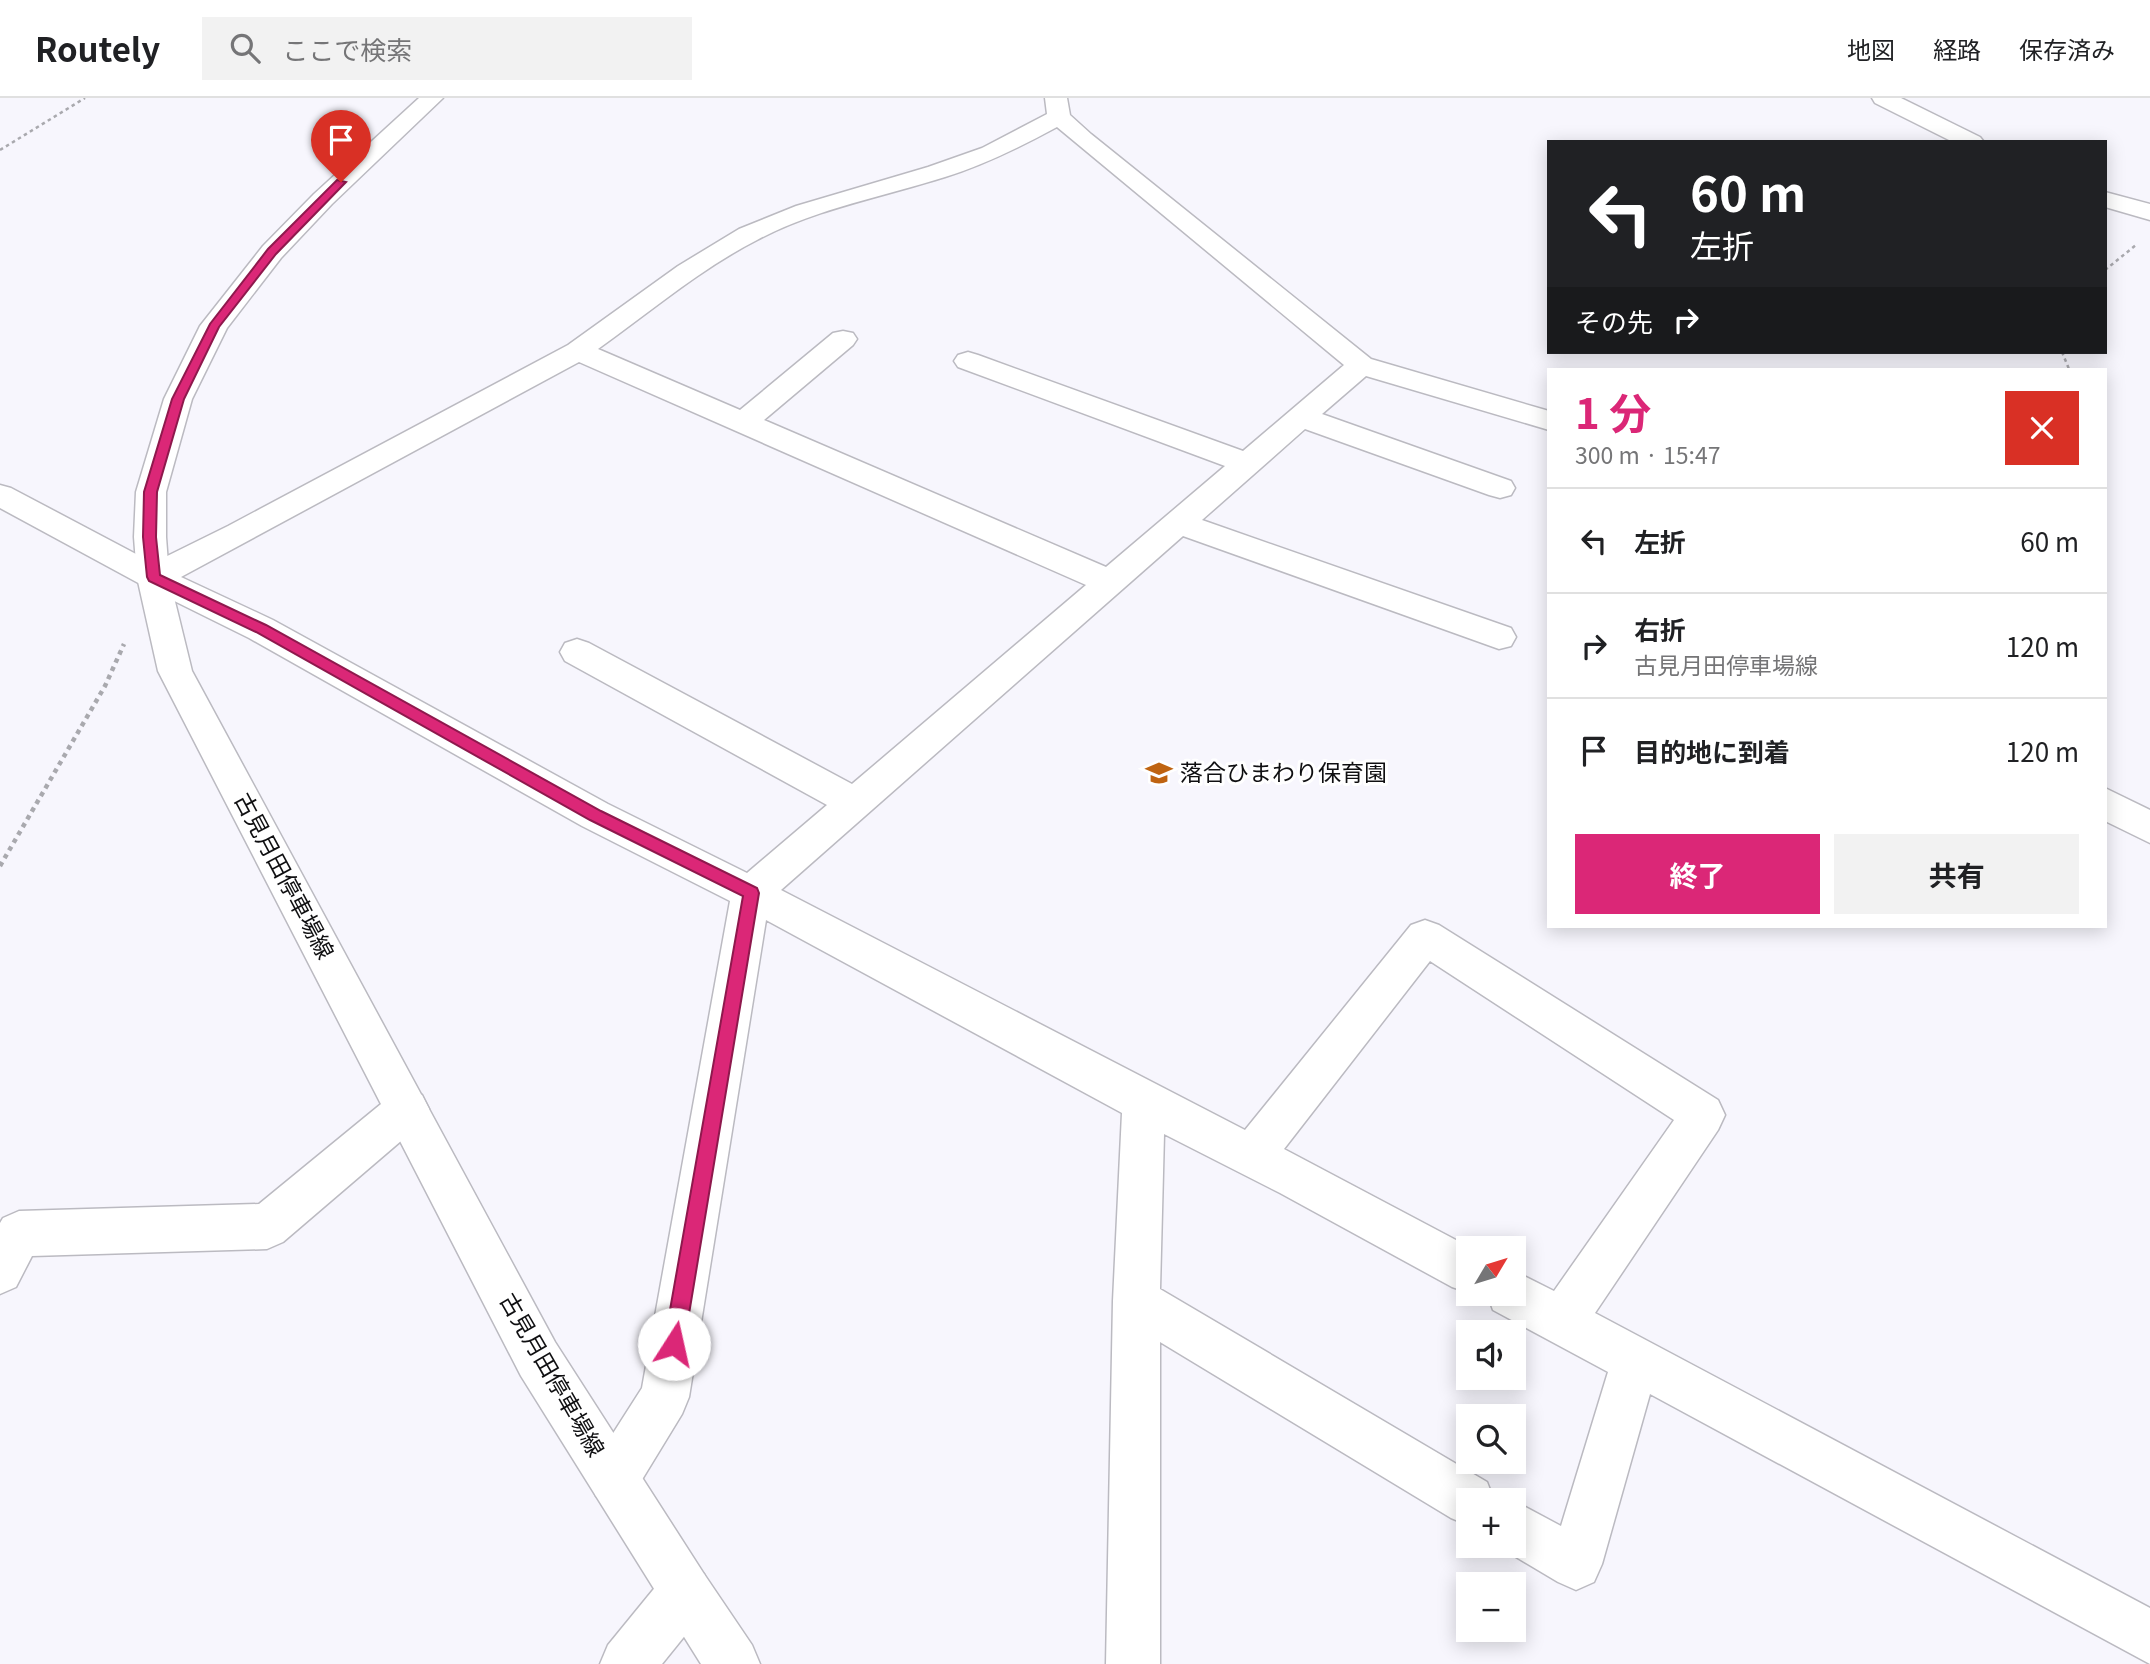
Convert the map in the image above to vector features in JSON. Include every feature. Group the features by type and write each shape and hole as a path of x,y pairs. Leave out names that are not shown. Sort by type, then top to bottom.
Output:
{"street":[{"name":"古見月田停車場線","path":"432,98 323,199 280,243 214,326 178,399 151,492 153,577 176,671 538,1359 685,1593 733,1664"},
{"path":"1883,98 1968,140"},
{"path":"153,577 239,534 578,351 687,272 748,234 805,211 937,172 990,153 1058,108 1182,222 1361,365 1547,420"},
{"path":"2107,200 2150,212"},
{"path":"741,424 843,339"},
{"path":"578,351 1110,582"},
{"path":"968,361 1247,463"},
{"path":"614,1478 665,1397 751,893 1361,365"},
{"path":"1301,417 1500,488"},
{"path":"0,495 153,577 261,629 595,815 751,893 1456,1265"},
{"path":"1178,523 1499,637"},
{"path":"578,652 855,803"},
{"path":"2107,804 2150,828"},
{"path":"1251,1156 1425,937 1703,1115 1561,1321"},
{"path":"1133,1664 1136,1301 1143,1102"},
{"path":"0,1271 19,1234 267,1226 407,1109"},
{"path":"1136,1301 1456,1492"},
{"path":"1526,1302 2150,1637"},
{"path":"1526,1534 1576,1564 1635,1361"},
{"path":"627,1664 685,1593"}],"path":[{"path":"0,150 85,98"},
{"path":"2107,268 2141,241"},
{"path":"0,866 105,686 153,577"}],"place":[{"name":"落合ひまわり保育園","path":"1159,773"}],"route":[{"path":"341,182 272,252 214,326 178,399 151,492 153,577 261,629 595,815 751,893 674,1344"}]}
